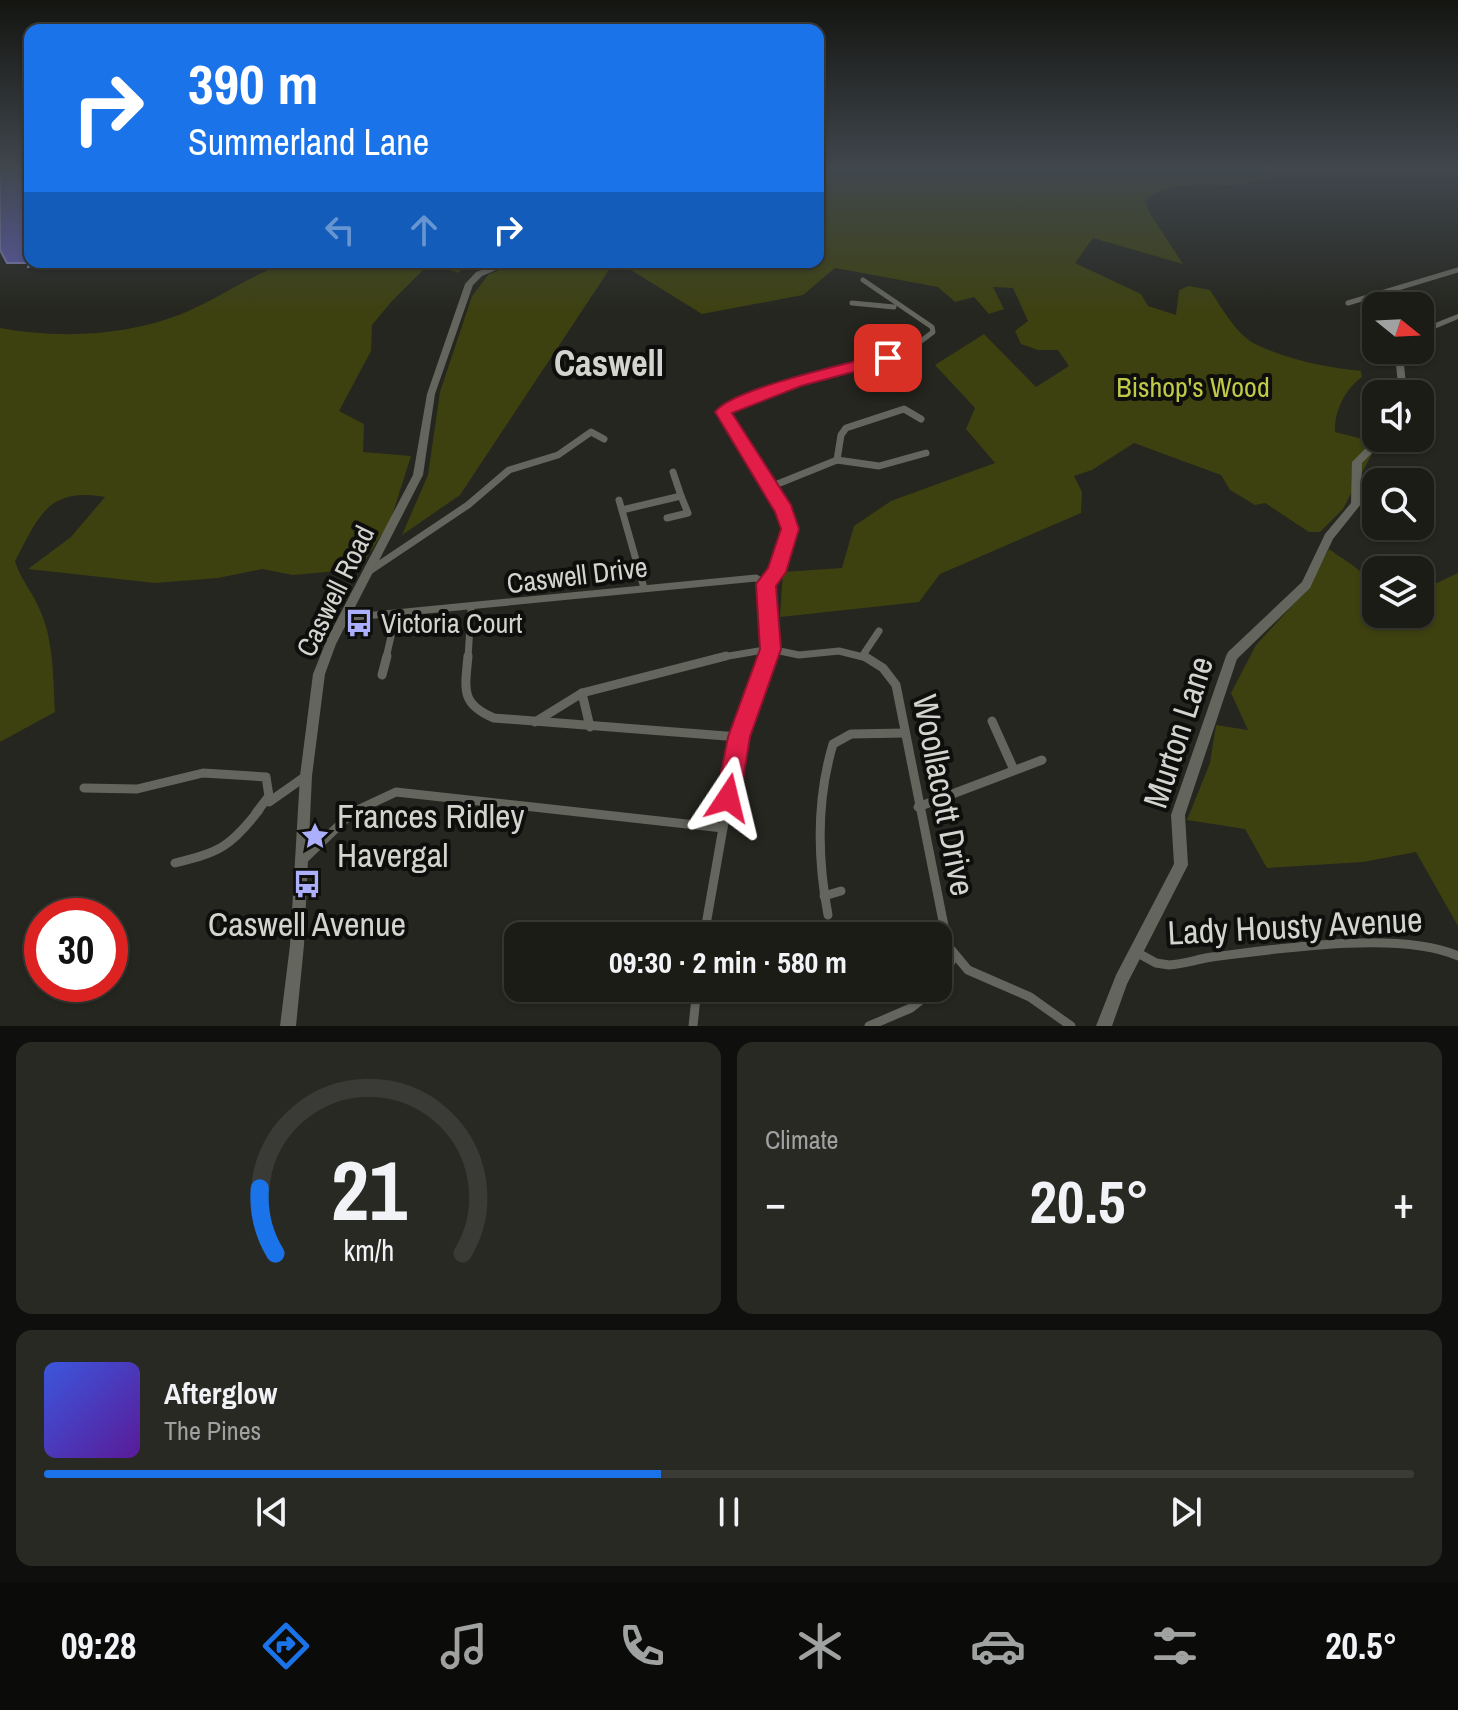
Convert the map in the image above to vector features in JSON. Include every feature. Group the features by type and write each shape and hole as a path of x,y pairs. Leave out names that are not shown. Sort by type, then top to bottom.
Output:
{"main road":[{"name":"Caswell Road","path":"288,1026 306,776 319,674 366,573 397,520 418,475 431,394 469,284 479,274 495,268"},
{"path":"1434,326 1458,316"},
{"name":"Murton Lane","path":"1104,1026 1136,952 1181,865 1178,815 1232,656 1306,585 1329,537 1356,504 1357,462 1367,452"}],"street":[{"path":"1348,303 1458,270"},
{"path":"706,922 739,737 770,649 766,584 776,572 790,529 770,487 724,412 729,406 796,383 852,370 918,345 933,332 932,327 863,280"},
{"path":"852,303 895,304"},
{"path":"837,460 842,432 850,426 904,409 921,419"},
{"path":"366,573 468,505 509,470 558,455 591,432 604,439"},
{"path":"770,487 837,460 879,466 926,453"},
{"path":"667,518 692,512 681,496 673,472"},
{"path":"622,510 681,496"},
{"path":"619,500 644,588"},
{"name":"Caswell Drive","path":"344,618 471,610 644,588 756,578 766,584"},
{"path":"471,610 465,692 469,703 481,714 494,718 590,727 739,737"},
{"path":"382,675 396,615"},
{"path":"535,722 582,693 617,681 741,652 770,649 787,655 839,651 863,655 879,631"},
{"name":"Woollacott Drive","path":"863,655 883,668 896,685 918,807 948,946 954,956"},
{"path":"582,693 590,727"},
{"path":"992,721 1014,770"},
{"path":"828,915 819,881 820,811 823,772 833,744 851,734 905,733"},
{"path":"918,807 1042,760"},
{"path":"84,788 137,789 203,773 266,777 269,796 235,841 207,855 175,863"},
{"path":"256,813 306,776"},
{"path":"301,862 353,812 396,792 723,828"},
{"path":"824,896 841,891"},
{"name":"Lady Housty Avenue","path":"1136,952 1154,963 1169,965 1208,958 1396,942 1442,946 1458,956"},
{"path":"952,960 954,956 968,970 1030,997 1071,1026"},
{"path":"693,1026 696,1002"},
{"path":"869,1026 918,1002"}],"green space":[{"name":"Bishop's Wood","path":"824,217 1152,217 1183,264 1093,238 1075,263 1141,294 1148,306 1176,315 1179,290 1189,286 1210,290 1236,327 1255,344 1307,362 1361,371 1362,377 1350,388 1342,402 1336,417 1335,432 1362,439 1362,452 1373,452 1343,509 1320,532 1309,532 1265,503 1255,505 1230,490 1221,475 1134,443 1092,470 1074,476 1082,492 1081,513 940,574 919,602 780,617 783,572 842,568 854,526 891,501 995,463 966,429 975,408 935,365 984,334 1036,387 1069,366 1058,350 1038,350 1021,344 1015,331 1028,321 1013,288 993,287 1004,309 989,314 974,297 955,302 938,287 835,268 803,295 702,314 628,268 824,268"},
{"path":"275,268 434,268 423,270 372,325 371,351 339,411 364,424 363,452 411,456 390,522 359,569 293,575 262,569 218,578 155,583 28,569 71,537 105,497 70,496 58,501 39,518 15,561 47,631 55,712 0,742 0,328 69,334 140,327 184,313"},
{"path":"443,268 462,268 459,273"},
{"path":"506,268 610,268 460,495 402,535 428,475 440,392 472,296 489,274"},
{"path":"1329,549 1362,573 1362,628 1434,628 1434,584 1458,573 1458,926 1416,852 1363,862 1267,868 1245,829 1187,820 1210,763 1216,725 1248,730 1231,693 1256,645 1310,586"}],"shaded area":[{"path":"0,217 24,217 24,263 7,263 0,250"}],"place":[{"name":"Victoria Court","path":"359,623"},
{"name":"Frances Ridley Havergal","path":"315,836"},
{"name":"Caswell Avenue","path":"307,884"}],"district":[{"name":"Caswell","path":"609,363"}],"route":[{"path":"728,798 739,737 770,649 766,584 776,572 790,529 784,510 724,412 729,406 796,383 888,358"}]}
